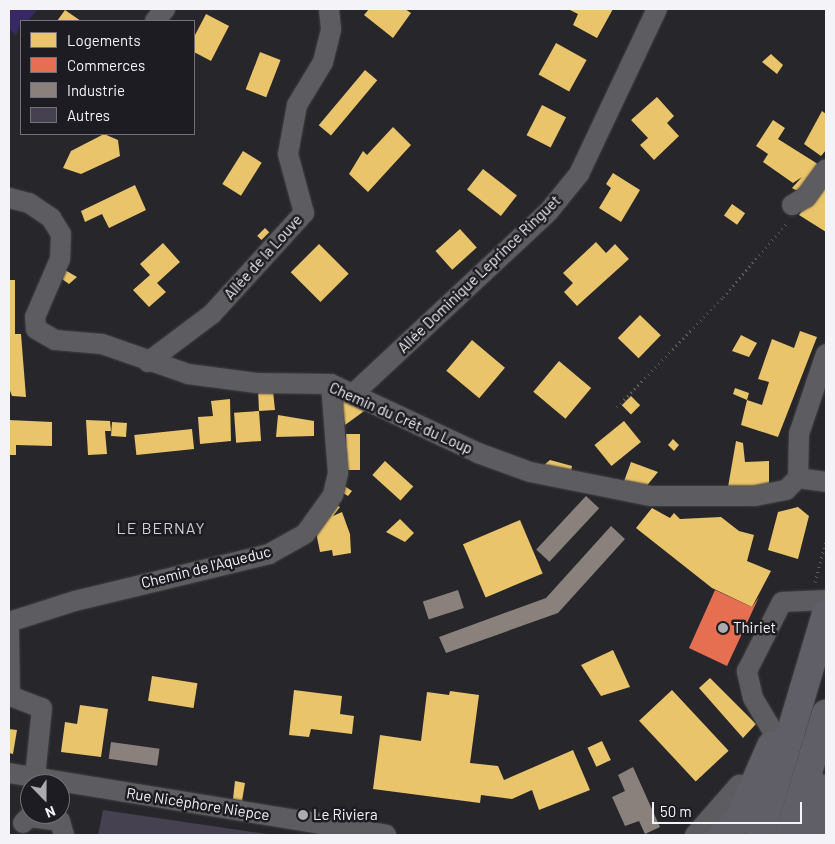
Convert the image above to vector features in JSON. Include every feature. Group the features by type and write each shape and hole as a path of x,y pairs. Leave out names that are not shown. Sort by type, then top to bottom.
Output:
{"highway":[{"path":"738,832 810,660 826,614"},
{"path":"738,832 775,735 810,660"},
{"path":"789,835 826,713"},
{"path":"812,835 814,804 826,766"}],"street":[{"path":"157,20 165,9"},
{"name":"Allée de la Louve","path":"148,362 212,314 304,213 288,154 297,105 323,62 331,29 329,9"},
{"name":"Allée Dominique Leprince Ringuet","path":"353,394 549,211 579,174 657,9"},
{"path":"799,201 826,169"},
{"name":"Chemin du Crêt du Loup","path":"9,198 29,203 51,218 61,234 60,259 35,317 36,329 55,340 102,344 148,362 188,374 256,383 331,384 478,453 530,472 651,496 754,496 792,484 826,482"},
{"path":"792,484 800,434 826,354"},
{"name":"Chemin de l'Aqueduc","path":"9,622 75,601 269,554 305,534 333,495 338,473 331,384"},
{"path":"775,735 753,698 747,671 782,602 826,600"},
{"path":"9,628 10,696 42,708 35,774"},
{"name":"Rue Nicéphore Niepce","path":"70,784 386,835"},
{"path":"695,835 739,785"},
{"path":"18,824 29,817 60,821 64,835"}],"path":[{"path":"616,407 723,298 799,201"}],"shaded area":[{"path":"9,9 38,9 29,20 20,20 16,36 9,28"}],"building: Logements":[{"path":"369,9 405,9 411,13 393,38 364,15"},
{"path":"568,9 613,9 597,38 573,25 578,14"},
{"path":"65,10 80,20 58,20"},
{"path":"206,14 229,26 211,61 195,53 195,35"},
{"path":"556,43 587,60 569,91 539,74"},
{"path":"260,52 281,60 266,97 246,89"},
{"path":"771,54 783,65 777,74 762,62"},
{"path":"365,70 377,80 331,135 319,125"},
{"path":"657,97 674,116 667,123 679,136 654,160 640,145 648,138 631,120"},
{"path":"542,105 566,117 551,148 527,135"},
{"path":"822,111 826,114 826,150 821,156 804,144"},
{"path":"773,120 785,128 778,139 821,166 802,194 792,188 802,177 793,183 763,162 768,154 756,146"},
{"path":"393,127 411,145 368,192 349,174 363,151 367,155"},
{"path":"102,135 106,135 118,140 120,156 81,174 63,168 71,151"},
{"path":"243,151 262,163 241,196 222,184"},
{"path":"483,169 517,195 501,216 467,189"},
{"path":"613,173 640,190 621,222 599,208 611,188 606,184"},
{"path":"826,176 826,232 799,215"},
{"path":"135,185 146,210 109,228 102,214 85,222 81,211"},
{"path":"732,204 745,213 737,225 724,215"},
{"path":"265,228 269,232 261,240 257,236"},
{"path":"460,229 477,248 452,270 435,251"},
{"path":"596,242 606,253 615,244 629,259 577,306 564,292 573,283 563,273"},
{"path":"163,243 180,262 157,283 166,292 149,307 133,290 150,275 140,264"},
{"path":"319,244 349,274 320,302 291,272"},
{"path":"65,270 77,277 69,284 62,279"},
{"path":"9,280 15,280 15,334 21,334 26,397 12,396 9,388"},
{"path":"640,315 661,335 639,358 618,338"},
{"path":"800,331 817,337 778,437 741,425 747,400 762,405 769,382 758,379 772,339 794,348"},
{"path":"741,335 757,343 749,357 732,351"},
{"path":"472,340 505,368 479,398 446,371"},
{"path":"559,361 591,388 565,419 533,392"},
{"path":"735,388 749,393 747,400 733,394"},
{"path":"258,389 273,391 275,410 259,411"},
{"path":"631,396 640,405 631,414 622,405"},
{"path":"230,399 231,441 200,444 198,417 213,416 211,401"},
{"path":"340,399 367,409 345,425"},
{"path":"259,411 261,441 236,443 234,413"},
{"path":"278,415 314,421 314,436 276,437"},
{"path":"9,420 52,422 52,446 16,445 16,455 9,455"},
{"path":"86,420 110,421 111,431 105,431 107,454 88,455"},
{"path":"624,421 641,442 611,466 594,445"},
{"path":"112,422 127,423 126,437 111,436"},
{"path":"192,429 194,449 136,455 134,435"},
{"path":"346,434 360,434 360,470 346,470"},
{"path":"673,439 679,445 674,451 668,445"},
{"path":"736,441 743,443 745,462 769,461 769,486 728,487"},
{"path":"550,460 572,466 571,472 544,465"},
{"path":"385,461 413,486 401,501 372,475"},
{"path":"631,462 658,472 645,488 623,484"},
{"path":"340,483 352,491 348,496 338,490"},
{"path":"334,503 340,507 333,516 342,512 350,534 351,553 333,556 332,550 320,552 316,532"},
{"path":"798,507 809,516 798,559 768,550 778,512"},
{"path":"652,508 670,518 674,513 680,519 721,517 739,531 754,535 747,561 771,571 752,607 712,588 636,528"},
{"path":"400,519 414,533 405,542 386,532"},
{"path":"520,520 543,573 486,598 463,544"},
{"path":"613,650 630,687 601,696 581,665"},
{"path":"152,676 197,683 194,708 148,701"},
{"path":"710,678 756,724 743,738 699,688"},
{"path":"294,690 342,696 340,714 354,716 352,734 311,729 309,737 289,735"},
{"path":"672,690 729,751 696,781 639,721"},
{"path":"450,691 479,695 470,763 498,766 504,780 573,750 590,790 539,810 532,790 512,799 481,795 480,803 373,789 380,735 421,741 427,692 449,695"},
{"path":"80,705 108,709 101,757 61,752 65,722 77,724"},
{"path":"9,729 17,730 13,754 9,753"},
{"path":"602,741 611,760 596,767 587,748"},
{"path":"235,781 245,783 242,801 233,799"}],"building: Commerces":[{"path":"715,590 752,607 759,597 727,666 689,648"}],"building: Industrie":[{"path":"586,496 599,508 549,562 536,549"},
{"path":"611,526 625,539 558,613 446,653 439,637 546,598"},
{"path":"458,590 464,608 429,620 423,601"},
{"path":"111,742 160,749 157,766 109,759"},
{"path":"633,767 660,827 645,834 639,821 625,826 612,797 625,791 618,775"}],"building: Autres":[{"path":"103,810 267,834 267,835 98,835"}],"place":[{"name":"Thiriet","path":"723,628"},
{"name":"Le Riviera","path":"303,815"}],"district":[{"name":"LE BERNAY","path":"161,528"}]}
